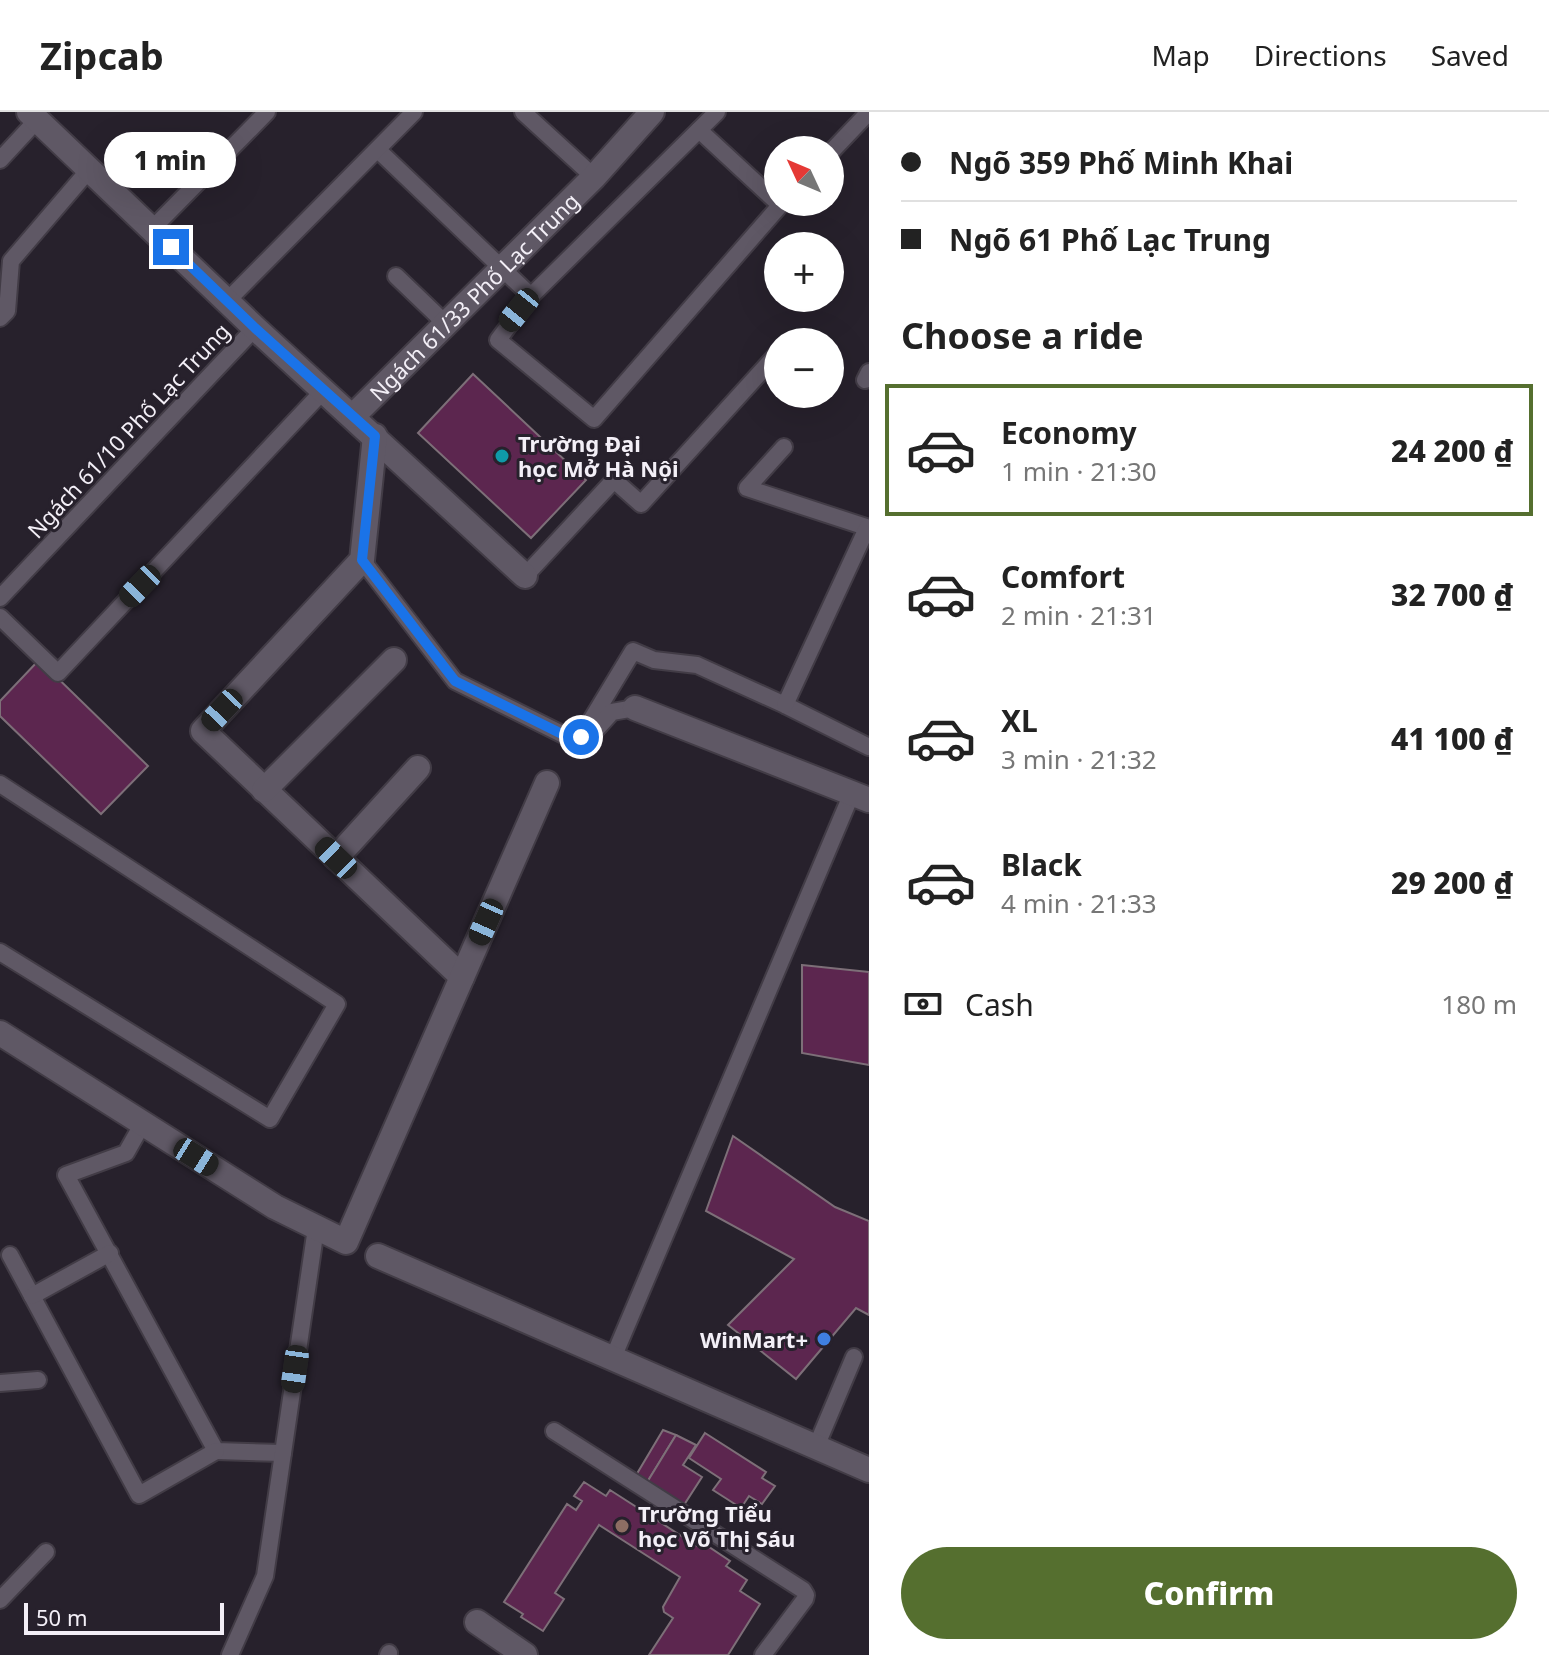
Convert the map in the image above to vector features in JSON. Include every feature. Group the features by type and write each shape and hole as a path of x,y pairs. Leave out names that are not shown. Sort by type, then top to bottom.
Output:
{"street":[{"name":"Ngách 61/33 Phố Lạc Trung","path":"353,416 594,177 652,112"},
{"path":"33,116 255,328 525,576"},
{"path":"375,436 362,560 203,731 462,977"},
{"path":"264,790 394,660"},
{"path":"635,708 860,796"},
{"path":"336,858 418,768"},
{"path":"0,1033 275,1207 346,1242 547,783"},
{"path":"378,1256 869,1470"},
{"path":"477,1622 525,1655"}],"lane":[{"path":"152,229 267,112"},
{"path":"228,300 414,112"},
{"path":"523,112 594,177"},
{"path":"717,112 531,296 498,340 594,419 770,216"},
{"path":"844,138 869,112"},
{"path":"0,160 33,116"},
{"path":"699,130 764,188"},
{"path":"378,150 531,296"},
{"path":"0,318 7,311 11,261 88,171"},
{"path":"396,276 445,323"},
{"name":"Ngách 61/10 Phố Lạc Trung","path":"0,598 255,328"},
{"path":"525,576 614,480 641,504 764,368"},
{"path":"0,617 58,673 324,390"},
{"path":"784,447 747,488 868,528 785,705"},
{"path":"362,560 455,681 578,742 633,651 654,660 697,665 869,747"},
{"path":"581,737 591,735 612,712 635,708"},
{"path":"0,784 337,1004 270,1119 0,952"},
{"path":"613,1358 860,796"},
{"path":"143,1123 126,1153 66,1175 216,1451"},
{"path":"230,1655 265,1576 316,1228"},
{"path":"32,1296 110,1253"},
{"path":"10,1255 139,1495 216,1451 283,1453"},
{"path":"816,1447 854,1357"},
{"path":"0,1383 38,1380"},
{"path":"554,1431 803,1590 805,1599 763,1655"},
{"path":"0,1600 46,1552"}],"building":[{"name":"Trường Đại học Mở Hà Nội","path":"473,374 586,480 531,538 418,433"},
{"path":"39,660 148,766 101,814 0,716 0,701"},
{"path":"802,965 869,972 869,1065 802,1053"},
{"path":"733,1136 835,1207 869,1221 869,1315 856,1308 796,1379 728,1325 794,1259 706,1211"},
{"path":"663,1430 676,1435 646,1484 635,1477"},
{"path":"705,1433 766,1472 762,1478 775,1486 762,1504 749,1496 741,1508 713,1490 721,1479 689,1458"},
{"path":"676,1435 696,1445 683,1465 702,1477 682,1508 646,1484"},
{"path":"584,1482 606,1496 610,1490 697,1546 700,1541 730,1561 726,1566 747,1580 740,1591 760,1604 728,1655 649,1655 673,1618 664,1612 663,1607 680,1577 599,1525 555,1593 564,1599 543,1631 504,1602 567,1504 576,1510 582,1501 574,1496"}],"place":[{"name":"Trường Đại học Mở Hà Nội","path":"502,456"},
{"name":"WinMart+","path":"824,1339"},
{"name":"Trường Tiểu học Võ Thị Sáu","path":"622,1526"}],"route":[{"path":"171,247 375,436 362,560 455,681 578,742 581,737"}]}
